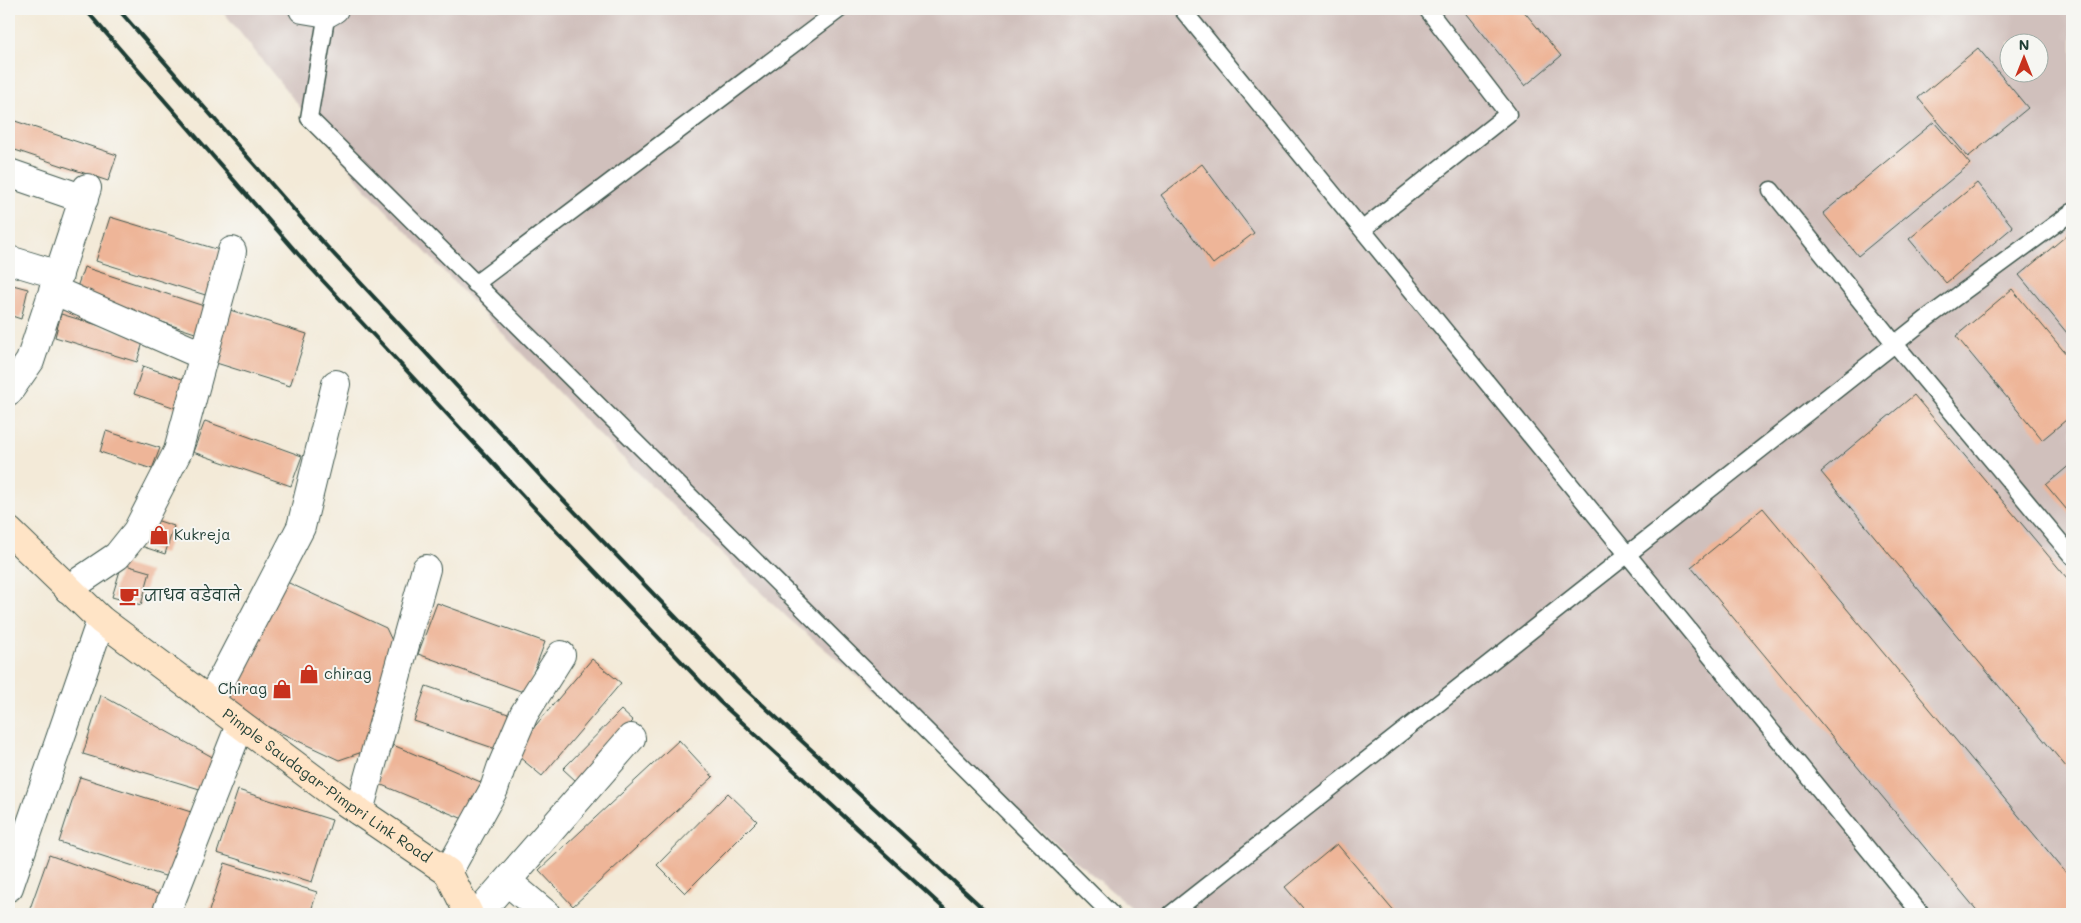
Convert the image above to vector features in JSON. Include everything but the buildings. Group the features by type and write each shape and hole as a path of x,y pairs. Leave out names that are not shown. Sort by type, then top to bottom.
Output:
{"street":[{"path":"9,172 85,193 30,361 9,391"},
{"path":"68,589 117,556 137,531 178,451 232,251"},
{"path":"9,260 204,356"},
{"path":"210,702 301,527 336,384"},
{"name":"Pimple Saudagar-Pimpri Link Road","path":"9,530 101,620 240,725 359,811 448,872 469,914"},
{"path":"359,811 426,569"},
{"path":"9,887 101,620"},
{"path":"448,872 494,789 524,714 561,655"},
{"path":"166,914 240,725"},
{"path":"478,914 508,882 631,738"},
{"path":"508,882 546,914"}],"lane":[{"path":"475,284 840,9"},
{"path":"1182,9 1921,914"},
{"path":"1362,229 1508,114 1427,9"},
{"path":"321,10 309,118 1111,914"},
{"path":"1771,190 1895,344 2072,556"},
{"path":"1171,914 1895,344 2072,212"}],"shaded area":[{"path":"221,9 2072,9 2072,914 1139,914 789,619 591,427 364,187"}],"railway":[{"path":"85,9 298,254 527,500 720,702 950,914"},
{"path":"118,9 317,236 546,482 739,683 989,914"}],"place":[{"name":"Kukreja","path":"159,535"},
{"name":"जाधव वडेवाले","path":"129,596"},
{"name":"chirag","path":"309,674"},
{"name":"Chirag","path":"282,689"}]}
